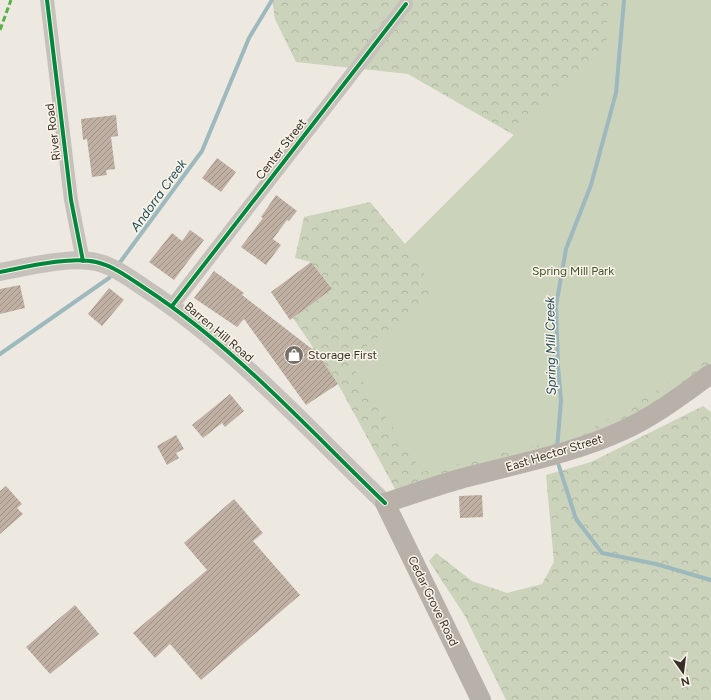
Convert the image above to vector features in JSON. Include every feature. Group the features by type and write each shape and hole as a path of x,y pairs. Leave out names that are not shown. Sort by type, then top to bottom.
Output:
{"main road":[{"name":"East Hector Street","path":"385,503 460,479 530,462 586,445 624,430 655,413 711,374"},
{"name":"Cedar Grove Road","path":"385,503 482,700"}],"street":[{"name":"River Road","path":"47,0 71,200 83,261"},
{"name":"Center Street","path":"172,306 406,4"},
{"name":"Barren Hill Road","path":"0,272 38,265 83,261 101,263 130,279 172,306 234,355 385,503"}],"green space":[{"name":"Spring Mill Park","path":"272,0 711,0 711,374 655,413 400,498 338,384 293,318 331,289 311,262 295,258 304,217 370,202 405,244 514,135 408,74 296,62 275,19"},
{"name":"Spring Mill Park","path":"608,0 711,0 711,358 581,435 422,472 348,360 437,294 405,244 606,43"},
{"path":"703,406 711,412 711,700 506,700 465,616 429,561 436,553 472,581 507,593 542,584 554,562 546,475 591,462"}],"building":[{"path":"116,115 118,136 111,137 115,169 106,170 107,175 92,177 87,139 83,140 81,119"},
{"path":"217,158 236,172 221,192 202,178"},
{"path":"276,195 297,211 289,221 287,220 273,239 281,245 266,265 241,247 263,218 261,217"},
{"path":"190,230 204,240 174,280 149,262 172,233 182,241"},
{"path":"311,262 332,289 290,320 271,292"},
{"path":"214,271 244,293 242,295 312,349 314,348 338,384 306,405 244,319 237,327 194,298"},
{"path":"20,285 25,308 0,314 0,289"},
{"path":"109,288 124,300 102,326 88,314"},
{"path":"230,394 244,411 225,427 222,423 203,438 192,425"},
{"path":"176,435 184,449 176,453 179,458 167,465 157,446"},
{"path":"6,486 22,504 17,508 23,514 0,534 0,491"},
{"path":"482,495 483,517 460,518 459,496"},
{"path":"234,499 263,533 253,541 300,595 201,680 170,644 155,658 133,633 207,570 184,543"},
{"path":"75,605 99,634 50,674 26,647"}],"waterway":[{"name":"Andorra Creek","path":"118,265 202,151 249,38 272,0"},
{"name":"Spring Mill Creek","path":"557,449 561,401 556,306 566,249 591,185 616,93 624,0"},
{"name":"Andorra Creek","path":"0,354 109,278 113,273"},
{"name":"Spring Mill Creek","path":"557,460 576,519 602,553 656,564 711,580"}],"marked path":[{"path":"0,30 11,0"}],"cycle path":[{"path":"47,0 71,200 83,261"},
{"path":"172,306 406,4"},
{"path":"0,272 48,263 74,260 96,262 109,266 122,273 179,312 241,363 385,503"}],"place":[{"name":"Storage First","path":"294,355"}]}
